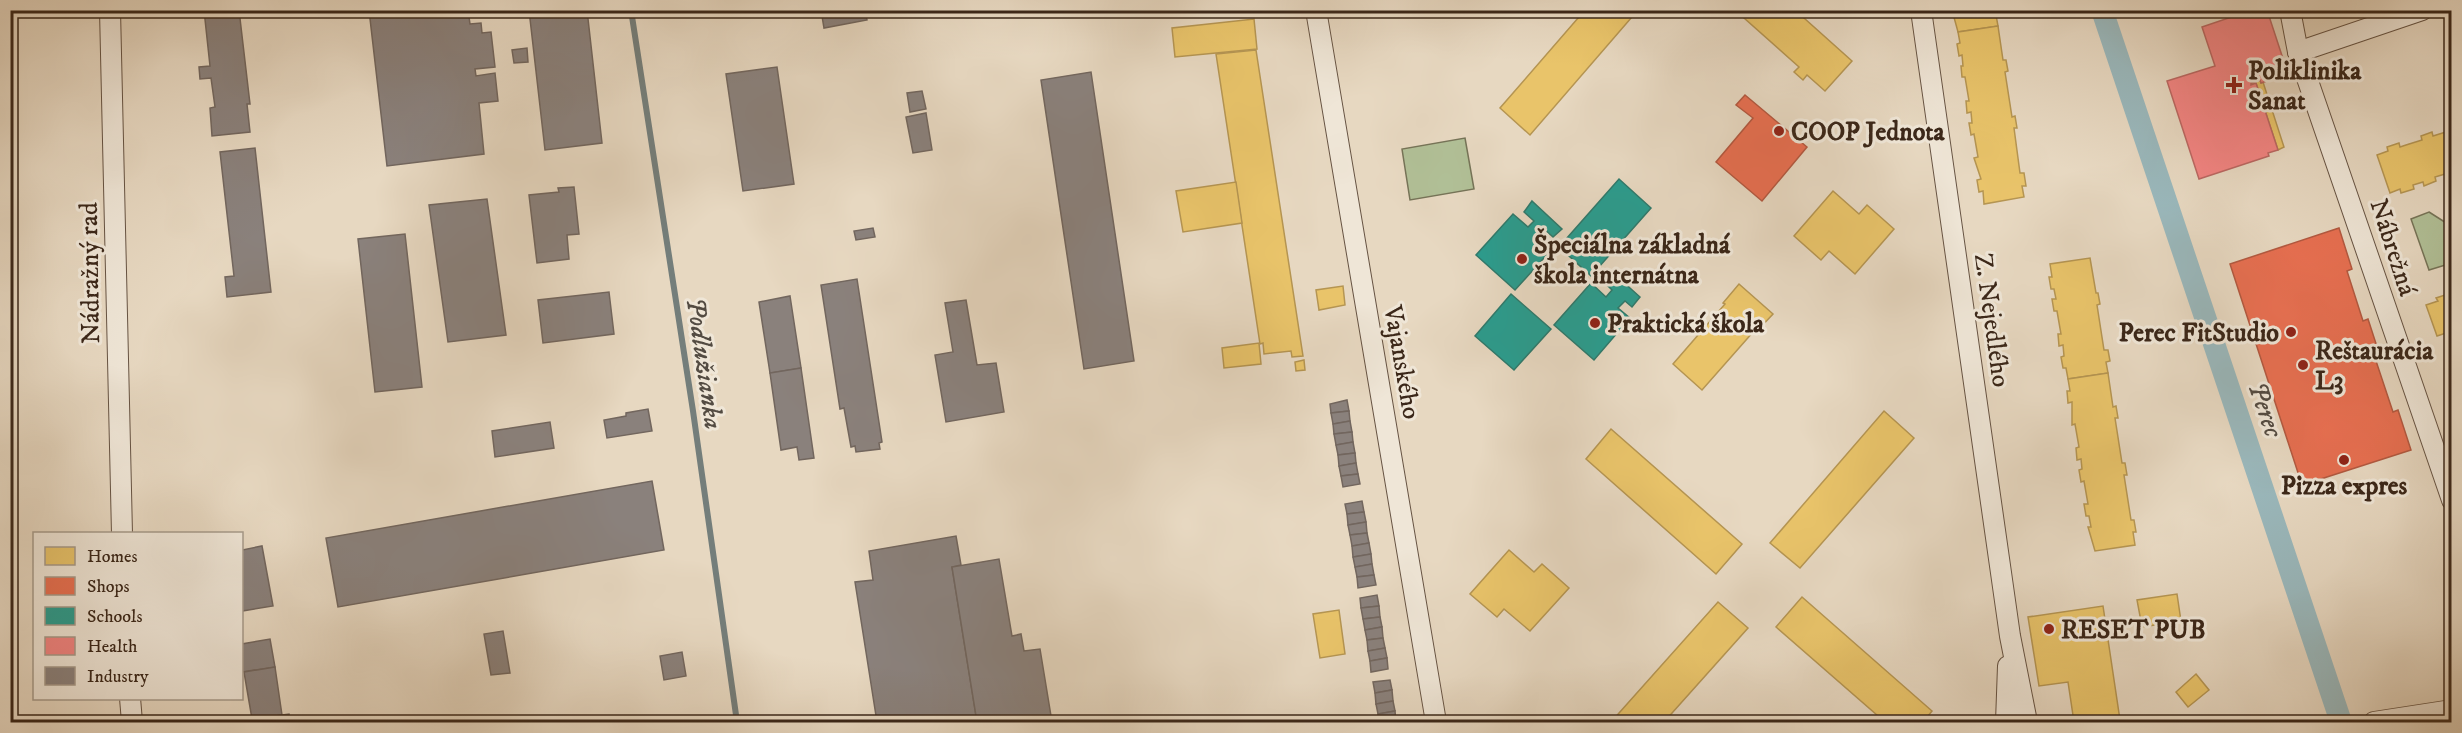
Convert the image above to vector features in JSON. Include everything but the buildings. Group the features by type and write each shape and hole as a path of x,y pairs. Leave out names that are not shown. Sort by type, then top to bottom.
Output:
{"street":[{"name":"Nádražný rad","path":"111,10 122,532"},
{"name":"Vajanského","path":"1316,10 1436,723"},
{"name":"Z. Nejedlého","path":"1921,10 2010,636 2027,723"},
{"name":"Nábrežná","path":"2290,10 2298,52 2451,500"},
{"path":"2298,52 2422,10"},
{"name":"Z. Nejedlého","path":"2006,723 2010,636"},
{"path":"130,700 132,723"},
{"path":"2382,722 2451,710"}],"green space":[{"path":"1465,138 1474,189 1410,200 1402,149"},
{"path":"2429,212 2451,226 2452,263 2429,270 2411,219"}],"waterway":[{"name":"Podlužianka","path":"631,10 693,411 737,722"},
{"name":"Perec","path":"2102,10 2341,722"}],"place":[{"name":"Poliklinika Sanat","path":"2234,85"},
{"name":"COOP Jednota","path":"1779,131"},
{"name":"Špeciálna základná škola internátna","path":"1522,259"},
{"name":"Praktická škola","path":"1595,323"},
{"name":"Perec FitStudio","path":"2291,332"},
{"name":"Reštaurácia L3","path":"2303,365"},
{"name":"Pizza expres","path":"2344,460"},
{"name":"RESET PUB","path":"2049,629"}]}
